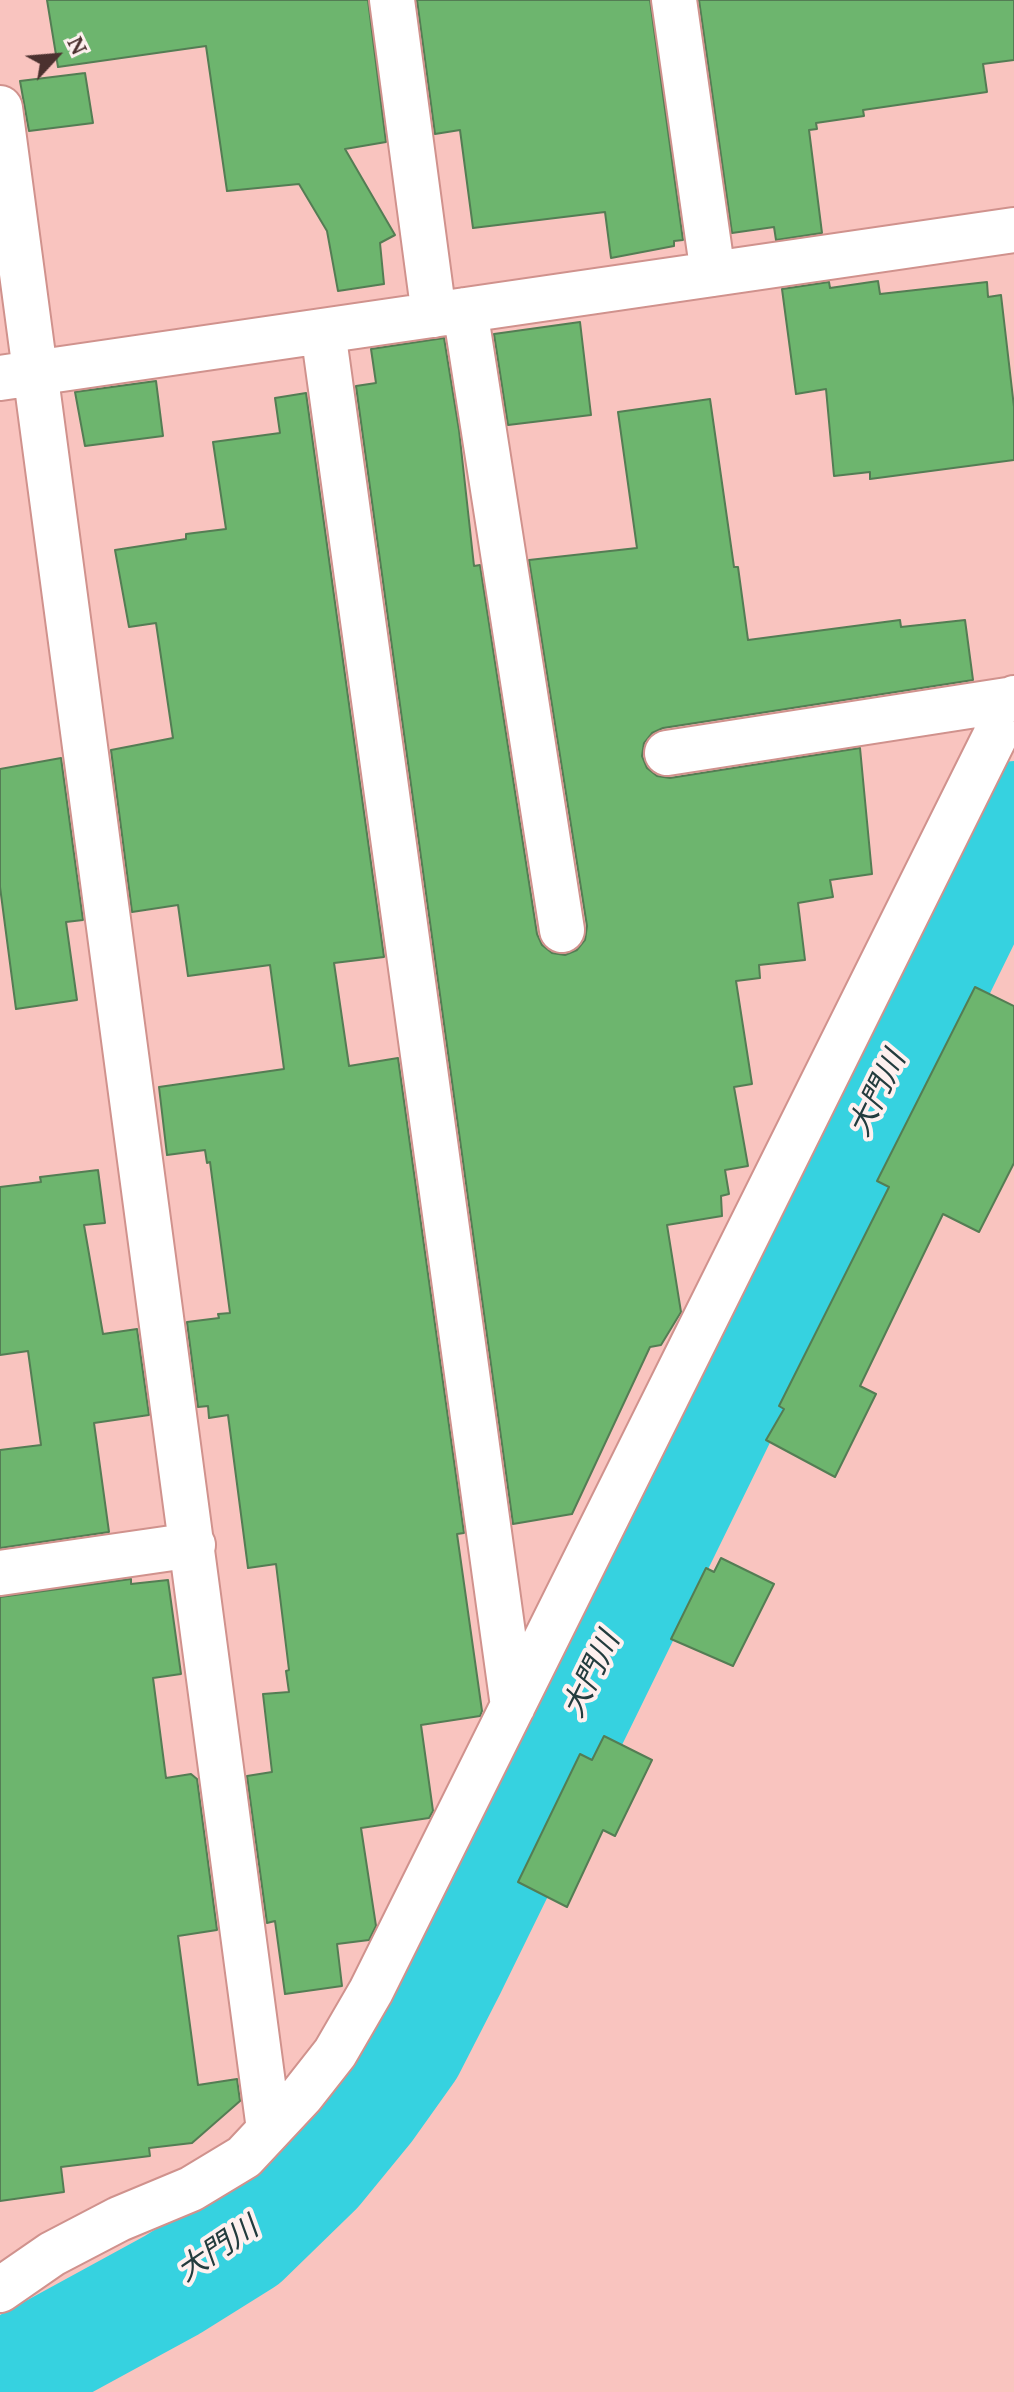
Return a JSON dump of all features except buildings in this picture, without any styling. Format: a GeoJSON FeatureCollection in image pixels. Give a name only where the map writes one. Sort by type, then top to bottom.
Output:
{"type":"FeatureCollection","features":[{"type":"Feature","properties":{"kind":"street"},"geometry":{"type":"LineString","coordinates":[[392,0],[562,930]]}},
{"type":"Feature","properties":{"kind":"street"},"geometry":{"type":"LineString","coordinates":[[674,0],[713,274]]}},
{"type":"Feature","properties":{"kind":"street"},"geometry":{"type":"LineString","coordinates":[[0,108],[18,376],[193,1545],[269,2129]]}},
{"type":"Feature","properties":{"kind":"street"},"geometry":{"type":"LineString","coordinates":[[18,376],[1014,230]]}},
{"type":"Feature","properties":{"kind":"street"},"geometry":{"type":"LineString","coordinates":[[323,331],[513,1706]]}},
{"type":"Feature","properties":{"kind":"street"},"geometry":{"type":"LineString","coordinates":[[0,2290],[52,2254],[119,2219],[191,2189],[244,2157],[302,2095],[335,2053],[371,1991],[1014,698]]}},
{"type":"Feature","properties":{"kind":"street"},"geometry":{"type":"LineString","coordinates":[[667,753],[1014,698]]}},
{"type":"Feature","properties":{"kind":"street"},"geometry":{"type":"LineString","coordinates":[[0,1573],[193,1545]]}},
{"type":"Feature","properties":{"kind":"waterway","name":"大門川"},"geometry":{"type":"LineString","coordinates":[[0,2387],[16,2370],[172,2285],[244,2240],[317,2169],[367,2108],[409,2049],[1014,817]]}}]}
